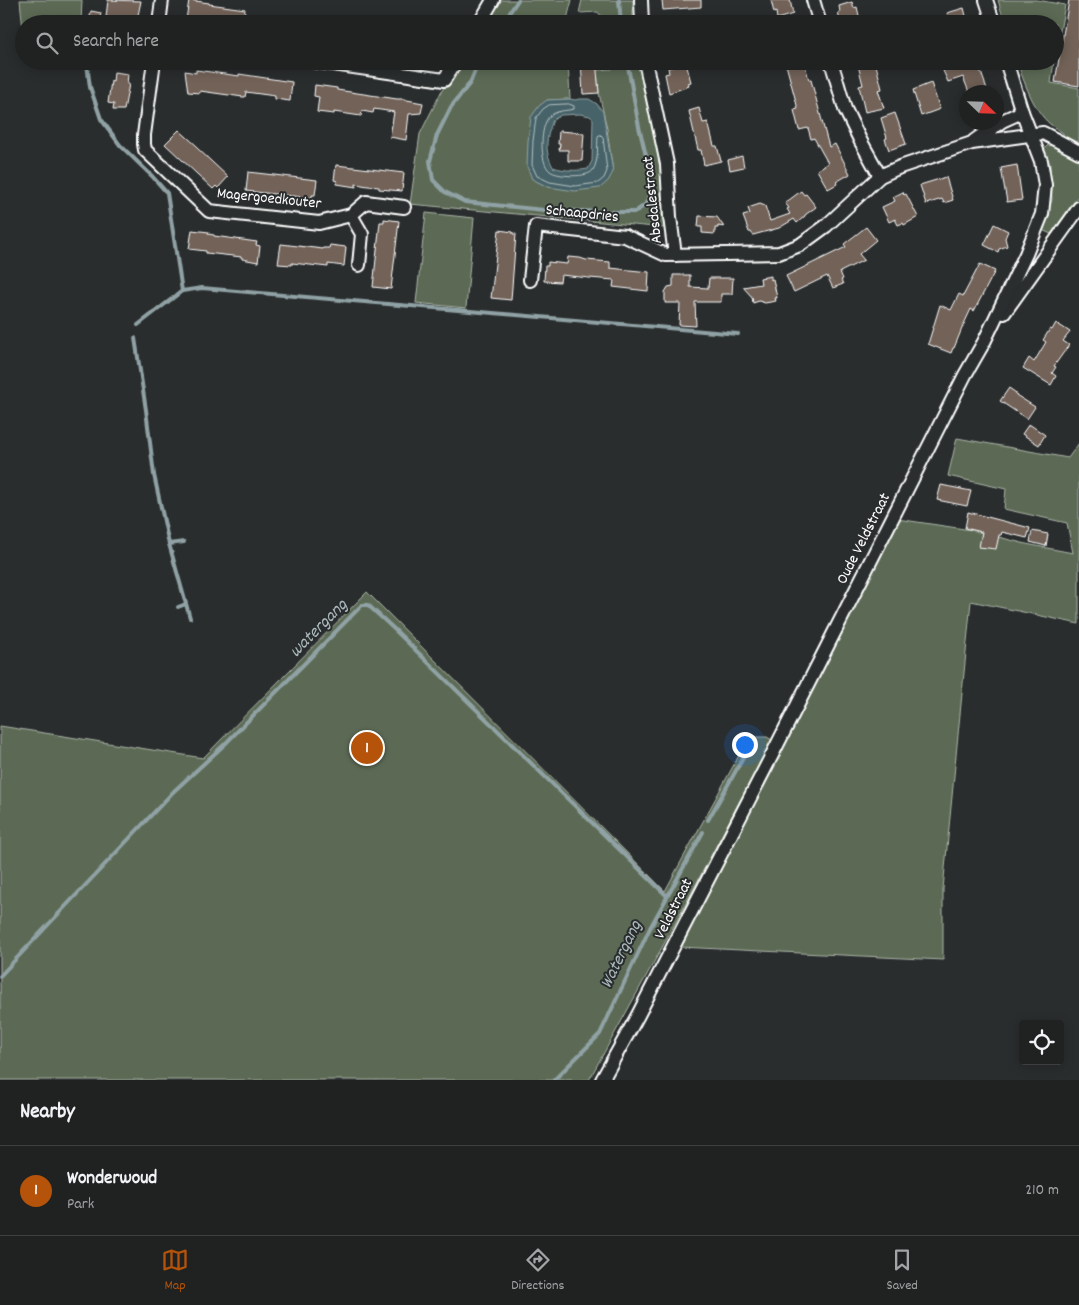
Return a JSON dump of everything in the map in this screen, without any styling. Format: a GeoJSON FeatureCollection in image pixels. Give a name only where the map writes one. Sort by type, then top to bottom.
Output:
{"type":"FeatureCollection","features":[{"type":"Feature","properties":{"kind":"street"},"geometry":{"type":"LineString","coordinates":[[160,15],[162,0]]}},
{"type":"Feature","properties":{"kind":"street"},"geometry":{"type":"LineString","coordinates":[[484,15],[493,0]]}},
{"type":"Feature","properties":{"kind":"street"},"geometry":{"type":"LineString","coordinates":[[641,0],[642,15]]}},
{"type":"Feature","properties":{"kind":"street"},"geometry":{"type":"LineString","coordinates":[[813,0],[817,15]]}},
{"type":"Feature","properties":{"kind":"street"},"geometry":{"type":"LineString","coordinates":[[986,0],[991,15]]}},
{"type":"Feature","properties":{"kind":"street","name":"Magergoedkouter"},"geometry":{"type":"LineString","coordinates":[[153,70],[144,135],[145,150],[209,211],[319,223],[352,215],[366,202],[404,207]]}},
{"type":"Feature","properties":{"kind":"street"},"geometry":{"type":"LineString","coordinates":[[375,70],[444,80],[450,70]]}},
{"type":"Feature","properties":{"kind":"street","name":"Absdalestraat"},"geometry":{"type":"LineString","coordinates":[[647,70],[667,164],[670,217],[675,255],[779,253],[800,245],[826,226],[880,176],[900,167],[972,143],[1043,133],[1079,152]]}},
{"type":"Feature","properties":{"kind":"street"},"geometry":{"type":"LineString","coordinates":[[834,70],[845,109],[880,176]]}},
{"type":"Feature","properties":{"kind":"street","name":"Oude Veldstraat"},"geometry":{"type":"LineString","coordinates":[[774,753],[965,375],[984,342],[1026,254],[1042,214],[1046,185],[1042,161],[1022,112],[1009,70]]}},
{"type":"Feature","properties":{"kind":"street","name":"Absdalestraat"},"geometry":{"type":"LineString","coordinates":[[972,143],[1002,122],[1022,112]]}},
{"type":"Feature","properties":{"kind":"street","name":"Oude Veldstraat"},"geometry":{"type":"LineString","coordinates":[[984,342],[1079,208]]}},
{"type":"Feature","properties":{"kind":"street"},"geometry":{"type":"LineString","coordinates":[[352,215],[362,234],[359,265]]}},
{"type":"Feature","properties":{"kind":"street","name":"Schaapdries"},"geometry":{"type":"LineString","coordinates":[[530,280],[536,226],[625,236],[666,255],[675,255]]}},
{"type":"Feature","properties":{"kind":"street","name":"Veldstraat"},"geometry":{"type":"LineString","coordinates":[[602,1080],[638,1015],[774,753]]}},
{"type":"Feature","properties":{"kind":"green space"},"geometry":{"type":"Polygon","coordinates":[[[20,0],[82,0],[81,15],[22,15],[20,0]]]}},
{"type":"Feature","properties":{"kind":"green space"},"geometry":{"type":"Polygon","coordinates":[[[500,0],[572,0],[568,15],[491,15],[500,0]]]}},
{"type":"Feature","properties":{"kind":"green space"},"geometry":{"type":"Polygon","coordinates":[[[582,0],[633,0],[633,15],[600,15],[598,12],[579,13],[582,0]]]}},
{"type":"Feature","properties":{"kind":"green space"},"geometry":{"type":"Polygon","coordinates":[[[998,0],[1037,0],[1065,5],[1063,15],[1002,15],[998,0]]]}},
{"type":"Feature","properties":{"kind":"green space"},"geometry":{"type":"Polygon","coordinates":[[[455,70],[568,70],[570,99],[547,100],[527,166],[533,179],[548,187],[613,172],[607,129],[599,93],[597,70],[641,70],[664,174],[665,228],[410,204],[420,134],[441,92],[455,70]]]}},
{"type":"Feature","properties":{"kind":"green space"},"geometry":{"type":"Polygon","coordinates":[[[1020,70],[1053,70],[1051,83],[1079,88],[1079,195],[1051,234],[1042,230],[1052,200],[1050,164],[1043,150],[1048,145],[1054,145],[1063,150],[1063,133],[1044,118],[1026,86],[1020,70]]]}},
{"type":"Feature","properties":{"kind":"green space"},"geometry":{"type":"Polygon","coordinates":[[[426,213],[474,218],[466,308],[416,303],[426,213]]]}},
{"type":"Feature","properties":{"kind":"green space"},"geometry":{"type":"Polygon","coordinates":[[[957,438],[1068,458],[1079,443],[1079,624],[971,601],[943,889],[943,960],[680,947],[897,519],[971,530],[1026,544],[1073,553],[1067,523],[1004,509],[1006,489],[948,476],[957,438]]]}},
{"type":"Feature","properties":{"kind":"green space"},"geometry":{"type":"Polygon","coordinates":[[[367,592],[665,891],[749,737],[767,737],[772,740],[676,922],[589,1080],[0,1080],[0,726],[203,758],[367,592]]]}},
{"type":"Feature","properties":{"kind":"water"},"geometry":{"type":"Polygon","coordinates":[[[589,99],[597,104],[603,112],[613,172],[608,181],[600,188],[575,191],[548,187],[532,179],[527,166],[531,117],[539,106],[547,100],[589,99]],[[580,114],[561,115],[553,120],[547,149],[553,167],[570,170],[588,169],[592,161],[593,119],[590,116],[580,114]]]}},
{"type":"Feature","properties":{"kind":"building"},"geometry":{"type":"Polygon","coordinates":[[[108,0],[141,1],[138,15],[106,15],[108,0]]]}},
{"type":"Feature","properties":{"kind":"building"},"geometry":{"type":"Polygon","coordinates":[[[189,0],[245,9],[244,15],[187,15],[189,0]]]}},
{"type":"Feature","properties":{"kind":"building"},"geometry":{"type":"Polygon","coordinates":[[[662,0],[701,0],[701,7],[663,10],[662,0]]]}},
{"type":"Feature","properties":{"kind":"building"},"geometry":{"type":"Polygon","coordinates":[[[771,0],[790,0],[793,14],[776,15],[776,12],[774,13],[771,0]]]}},
{"type":"Feature","properties":{"kind":"building"},"geometry":{"type":"Polygon","coordinates":[[[1069,0],[1079,0],[1079,86],[1055,82],[1057,70],[1064,70],[1064,29],[1069,0]]]}},
{"type":"Feature","properties":{"kind":"building"},"geometry":{"type":"Polygon","coordinates":[[[852,2],[854,8],[857,7],[859,15],[839,15],[839,6],[852,2]]]}},
{"type":"Feature","properties":{"kind":"building"},"geometry":{"type":"Polygon","coordinates":[[[964,8],[966,15],[948,15],[947,13],[964,8]]]}},
{"type":"Feature","properties":{"kind":"building"},"geometry":{"type":"Polygon","coordinates":[[[91,11],[101,13],[101,15],[90,15],[91,11]]]}},
{"type":"Feature","properties":{"kind":"building"},"geometry":{"type":"Polygon","coordinates":[[[196,70],[292,82],[290,101],[275,99],[275,96],[246,92],[245,97],[243,97],[200,91],[200,93],[188,92],[185,71],[196,73],[196,70]]]}},
{"type":"Feature","properties":{"kind":"building"},"geometry":{"type":"Polygon","coordinates":[[[582,70],[597,70],[599,93],[583,94],[582,70]]]}},
{"type":"Feature","properties":{"kind":"building"},"geometry":{"type":"Polygon","coordinates":[[[668,70],[688,70],[691,82],[688,83],[689,86],[669,93],[665,74],[669,73],[668,70]]]}},
{"type":"Feature","properties":{"kind":"building"},"geometry":{"type":"Polygon","coordinates":[[[787,70],[806,70],[809,80],[811,80],[829,147],[835,144],[850,174],[828,189],[817,170],[828,163],[814,138],[811,139],[808,128],[799,130],[794,110],[798,109],[787,70]]]}},
{"type":"Feature","properties":{"kind":"building"},"geometry":{"type":"Polygon","coordinates":[[[859,70],[877,70],[882,89],[878,90],[884,108],[865,112],[859,86],[863,85],[859,70]]]}},
{"type":"Feature","properties":{"kind":"building"},"geometry":{"type":"Polygon","coordinates":[[[943,70],[980,70],[986,85],[966,85],[963,77],[948,82],[943,70]]]}},
{"type":"Feature","properties":{"kind":"building"},"geometry":{"type":"Polygon","coordinates":[[[114,72],[128,74],[127,84],[129,84],[124,110],[113,110],[114,104],[108,103],[114,72]]]}},
{"type":"Feature","properties":{"kind":"building"},"geometry":{"type":"Polygon","coordinates":[[[931,83],[940,109],[921,116],[913,90],[931,83]]]}},
{"type":"Feature","properties":{"kind":"building"},"geometry":{"type":"Polygon","coordinates":[[[315,85],[423,103],[421,113],[409,114],[406,140],[390,137],[394,112],[374,109],[373,113],[362,111],[361,116],[334,112],[334,114],[317,112],[319,97],[314,96],[315,85]]]}},
{"type":"Feature","properties":{"kind":"building"},"geometry":{"type":"Polygon","coordinates":[[[699,108],[703,123],[708,122],[714,146],[717,146],[721,161],[704,165],[701,150],[698,150],[689,111],[699,108]]]}},
{"type":"Feature","properties":{"kind":"building"},"geometry":{"type":"Polygon","coordinates":[[[895,113],[906,144],[889,150],[881,118],[895,113]]]}},
{"type":"Feature","properties":{"kind":"building"},"geometry":{"type":"Polygon","coordinates":[[[179,130],[228,177],[218,188],[216,186],[213,189],[165,144],[179,130]]]}},
{"type":"Feature","properties":{"kind":"building"},"geometry":{"type":"Polygon","coordinates":[[[559,131],[584,133],[582,161],[568,161],[568,150],[559,150],[559,131]]]}},
{"type":"Feature","properties":{"kind":"building"},"geometry":{"type":"Polygon","coordinates":[[[742,156],[744,167],[730,170],[728,160],[742,156]]]}},
{"type":"Feature","properties":{"kind":"building"},"geometry":{"type":"Polygon","coordinates":[[[336,165],[404,173],[402,191],[356,184],[356,187],[337,184],[337,181],[334,180],[336,165]]]}},
{"type":"Feature","properties":{"kind":"building"},"geometry":{"type":"Polygon","coordinates":[[[1017,165],[1022,200],[1007,202],[1001,168],[1017,165]]]}},
{"type":"Feature","properties":{"kind":"building"},"geometry":{"type":"Polygon","coordinates":[[[248,172],[317,180],[315,195],[312,195],[312,198],[246,191],[248,172]]]}},
{"type":"Feature","properties":{"kind":"building"},"geometry":{"type":"Polygon","coordinates":[[[946,177],[953,200],[944,203],[942,199],[926,204],[920,185],[946,177]]]}},
{"type":"Feature","properties":{"kind":"building"},"geometry":{"type":"Polygon","coordinates":[[[801,191],[804,195],[806,194],[816,207],[797,223],[794,219],[779,228],[753,235],[749,232],[743,216],[750,214],[748,208],[760,204],[765,206],[770,221],[790,214],[787,209],[789,208],[785,203],[801,191]]]}},
{"type":"Feature","properties":{"kind":"building"},"geometry":{"type":"Polygon","coordinates":[[[903,192],[904,195],[906,194],[918,217],[904,225],[903,223],[898,225],[895,219],[889,222],[882,207],[895,201],[893,197],[903,192]]]}},
{"type":"Feature","properties":{"kind":"building"},"geometry":{"type":"Polygon","coordinates":[[[699,216],[717,217],[724,227],[718,226],[718,228],[715,228],[715,234],[702,233],[702,227],[698,227],[699,216]]]}},
{"type":"Feature","properties":{"kind":"building"},"geometry":{"type":"Polygon","coordinates":[[[384,219],[399,221],[391,289],[373,287],[380,222],[384,222],[384,219]]]}},
{"type":"Feature","properties":{"kind":"building"},"geometry":{"type":"Polygon","coordinates":[[[994,224],[1008,231],[1005,238],[1007,246],[999,249],[998,252],[984,245],[994,224]]]}},
{"type":"Feature","properties":{"kind":"building"},"geometry":{"type":"Polygon","coordinates":[[[866,227],[876,240],[859,254],[864,260],[840,272],[843,284],[833,288],[827,276],[794,292],[786,276],[846,247],[844,244],[866,227]]]}},
{"type":"Feature","properties":{"kind":"building"},"geometry":{"type":"Polygon","coordinates":[[[192,230],[209,232],[208,234],[214,236],[257,242],[256,245],[260,246],[258,262],[242,259],[242,257],[189,249],[192,230]]]}},
{"type":"Feature","properties":{"kind":"building"},"geometry":{"type":"Polygon","coordinates":[[[499,230],[516,234],[511,300],[491,298],[499,230]]]}},
{"type":"Feature","properties":{"kind":"building"},"geometry":{"type":"Polygon","coordinates":[[[281,244],[323,249],[329,248],[330,245],[346,247],[344,266],[328,264],[328,267],[292,263],[292,265],[278,264],[281,244]]]}},
{"type":"Feature","properties":{"kind":"building"},"geometry":{"type":"Polygon","coordinates":[[[568,257],[610,262],[610,268],[649,272],[648,291],[613,287],[614,280],[561,275],[560,282],[544,281],[545,266],[548,266],[548,262],[567,264],[568,257]]]}},
{"type":"Feature","properties":{"kind":"building"},"geometry":{"type":"Polygon","coordinates":[[[980,264],[995,271],[974,311],[971,309],[951,353],[928,344],[940,305],[951,310],[959,294],[963,296],[980,264]]]}},
{"type":"Feature","properties":{"kind":"building"},"geometry":{"type":"Polygon","coordinates":[[[673,275],[690,275],[690,287],[708,288],[709,278],[733,278],[732,294],[721,294],[721,302],[695,302],[696,326],[679,325],[680,303],[665,303],[665,292],[668,287],[673,286],[673,275]]]}},
{"type":"Feature","properties":{"kind":"building"},"geometry":{"type":"Polygon","coordinates":[[[771,276],[777,298],[775,298],[776,301],[753,303],[752,297],[743,287],[761,284],[760,278],[771,276]]]}},
{"type":"Feature","properties":{"kind":"building"},"geometry":{"type":"Polygon","coordinates":[[[1056,323],[1070,332],[1063,341],[1069,345],[1054,366],[1056,367],[1052,373],[1056,376],[1051,385],[1023,368],[1029,358],[1034,362],[1046,342],[1043,340],[1056,323]]]}},
{"type":"Feature","properties":{"kind":"building"},"geometry":{"type":"Polygon","coordinates":[[[1009,388],[1016,395],[1035,407],[1027,419],[1000,401],[1009,388]]]}},
{"type":"Feature","properties":{"kind":"building"},"geometry":{"type":"Polygon","coordinates":[[[1029,424],[1045,435],[1039,445],[1022,434],[1029,424]]]}},
{"type":"Feature","properties":{"kind":"building"},"geometry":{"type":"Polygon","coordinates":[[[941,485],[971,491],[967,506],[937,500],[941,485]]]}},
{"type":"Feature","properties":{"kind":"building"},"geometry":{"type":"Polygon","coordinates":[[[968,512],[1030,528],[1027,538],[1002,532],[999,535],[996,549],[979,547],[982,532],[965,528],[968,512]]]}},
{"type":"Feature","properties":{"kind":"building"},"geometry":{"type":"Polygon","coordinates":[[[1032,531],[1048,534],[1046,546],[1030,542],[1032,531]]]}},
{"type":"Feature","properties":{"kind":"waterway"},"geometry":{"type":"LineString","coordinates":[[508,15],[518,0]]}},
{"type":"Feature","properties":{"kind":"waterway"},"geometry":{"type":"LineString","coordinates":[[619,0],[620,15]]}},
{"type":"Feature","properties":{"kind":"waterway"},"geometry":{"type":"LineString","coordinates":[[88,70],[90,87],[101,119],[120,145],[167,193],[182,291],[138,325]]}},
{"type":"Feature","properties":{"kind":"waterway"},"geometry":{"type":"LineString","coordinates":[[475,70],[470,83],[451,107],[437,135],[430,161],[433,180],[445,192],[465,202],[544,210],[635,212],[645,205],[651,194],[649,168],[629,70]]}},
{"type":"Feature","properties":{"kind":"waterway"},"geometry":{"type":"LineString","coordinates":[[182,291],[202,288],[738,334]]}},
{"type":"Feature","properties":{"kind":"waterway"},"geometry":{"type":"LineString","coordinates":[[135,338],[154,475],[169,544],[190,618]]}},
{"type":"Feature","properties":{"kind":"waterway"},"geometry":{"type":"LineString","coordinates":[[169,544],[184,542]]}},
{"type":"Feature","properties":{"kind":"waterway"},"geometry":{"type":"LineString","coordinates":[[178,607],[186,604]]}},
{"type":"Feature","properties":{"kind":"waterway","name":"watergang"},"geometry":{"type":"LineString","coordinates":[[0,976],[174,791],[225,744],[362,605],[368,605],[394,629],[667,896]]}},
{"type":"Feature","properties":{"kind":"waterway"},"geometry":{"type":"LineString","coordinates":[[708,820],[747,751]]}},
{"type":"Feature","properties":{"kind":"waterway","name":"Watergang"},"geometry":{"type":"LineString","coordinates":[[554,1080],[600,1034],[650,928],[703,832]]}},
{"type":"Feature","properties":{"kind":"place","name":"Wonderwoud"},"geometry":{"type":"Point","coordinates":[367,748]}}]}
